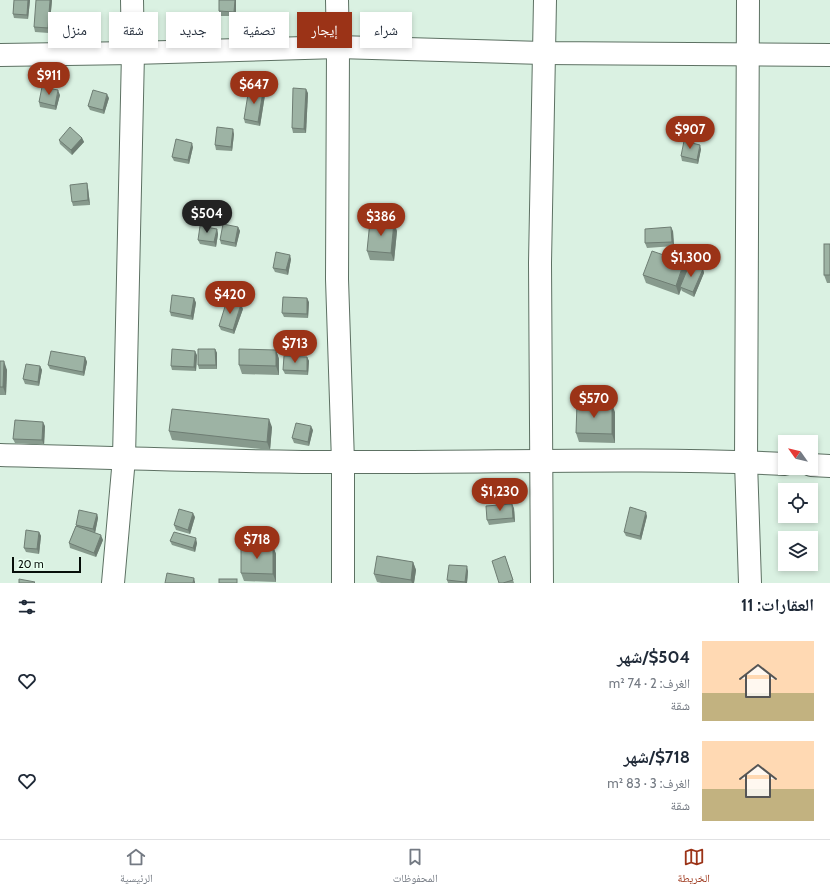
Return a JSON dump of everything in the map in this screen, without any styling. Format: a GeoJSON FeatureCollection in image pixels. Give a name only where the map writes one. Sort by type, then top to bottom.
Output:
{"type":"FeatureCollection","features":[{"type":"Feature","properties":{"kind":"street"},"geometry":{"type":"LineString","coordinates":[[113,583],[124,458],[133,53],[132,0]]}},
{"type":"Feature","properties":{"kind":"street"},"geometry":{"type":"LineString","coordinates":[[337,0],[337,12]]}},
{"type":"Feature","properties":{"kind":"street"},"geometry":{"type":"LineString","coordinates":[[542,583],[540,263],[545,0]]}},
{"type":"Feature","properties":{"kind":"street"},"geometry":{"type":"LineString","coordinates":[[748,0],[746,462],[750,583]]}},
{"type":"Feature","properties":{"kind":"street"},"geometry":{"type":"LineString","coordinates":[[352,47],[543,53],[830,55]]}},
{"type":"Feature","properties":{"kind":"street"},"geometry":{"type":"LineString","coordinates":[[0,55],[304,48]]}},
{"type":"Feature","properties":{"kind":"street"},"geometry":{"type":"LineString","coordinates":[[338,48],[338,279],[343,462],[343,583]]}},
{"type":"Feature","properties":{"kind":"street"},"geometry":{"type":"LineString","coordinates":[[0,456],[343,462],[541,461],[746,462],[778,464]]}},
{"type":"Feature","properties":{"kind":"street"},"geometry":{"type":"LineString","coordinates":[[818,465],[830,466]]}},
{"type":"Feature","properties":{"kind":"building"},"geometry":{"type":"Polygon","coordinates":[[[14,0],[28,0],[27,15],[13,14],[14,0]]]}},
{"type":"Feature","properties":{"kind":"building"},"geometry":{"type":"Polygon","coordinates":[[[36,0],[50,0],[48,28],[34,27],[36,0]]]}},
{"type":"Feature","properties":{"kind":"building"},"geometry":{"type":"Polygon","coordinates":[[[219,0],[235,0],[234,12],[219,11],[219,0]]]}},
{"type":"Feature","properties":{"kind":"building"},"geometry":{"type":"Polygon","coordinates":[[[42,87],[58,90],[55,106],[39,102],[42,87]]]}},
{"type":"Feature","properties":{"kind":"building"},"geometry":{"type":"Polygon","coordinates":[[[249,88],[263,91],[258,122],[244,119],[249,88]]]}},
{"type":"Feature","properties":{"kind":"building"},"geometry":{"type":"Polygon","coordinates":[[[293,88],[306,89],[304,129],[292,128],[293,88]]]}},
{"type":"Feature","properties":{"kind":"building"},"geometry":{"type":"Polygon","coordinates":[[[93,90],[107,94],[103,110],[88,106],[93,90]]]}},
{"type":"Feature","properties":{"kind":"building"},"geometry":{"type":"Polygon","coordinates":[[[70,127],[82,138],[71,150],[59,140],[70,127]]]}},
{"type":"Feature","properties":{"kind":"building"},"geometry":{"type":"Polygon","coordinates":[[[217,127],[233,129],[231,147],[215,145],[217,127]]]}},
{"type":"Feature","properties":{"kind":"building"},"geometry":{"type":"Polygon","coordinates":[[[176,139],[192,143],[188,160],[172,157],[176,139]]]}},
{"type":"Feature","properties":{"kind":"building"},"geometry":{"type":"Polygon","coordinates":[[[684,141],[700,145],[697,160],[681,156],[684,141]]]}},
{"type":"Feature","properties":{"kind":"building"},"geometry":{"type":"Polygon","coordinates":[[[87,183],[88,200],[72,202],[70,185],[87,183]]]}},
{"type":"Feature","properties":{"kind":"building"},"geometry":{"type":"Polygon","coordinates":[[[370,221],[394,222],[391,253],[367,251],[370,221]]]}},
{"type":"Feature","properties":{"kind":"building"},"geometry":{"type":"Polygon","coordinates":[[[223,224],[238,227],[235,243],[220,240],[223,224]]]}},
{"type":"Feature","properties":{"kind":"building"},"geometry":{"type":"Polygon","coordinates":[[[200,226],[217,229],[214,242],[198,240],[200,226]]]}},
{"type":"Feature","properties":{"kind":"building"},"geometry":{"type":"Polygon","coordinates":[[[671,227],[672,242],[645,243],[645,229],[671,227]]]}},
{"type":"Feature","properties":{"kind":"building"},"geometry":{"type":"Polygon","coordinates":[[[824,244],[830,244],[830,275],[824,275],[824,244]]]}},
{"type":"Feature","properties":{"kind":"building"},"geometry":{"type":"Polygon","coordinates":[[[652,251],[684,262],[676,286],[643,275],[652,251]]]}},
{"type":"Feature","properties":{"kind":"building"},"geometry":{"type":"Polygon","coordinates":[[[276,252],[290,255],[286,270],[273,268],[276,252]]]}},
{"type":"Feature","properties":{"kind":"building"},"geometry":{"type":"Polygon","coordinates":[[[690,263],[703,269],[693,292],[680,287],[690,263]]]}},
{"type":"Feature","properties":{"kind":"building"},"geometry":{"type":"Polygon","coordinates":[[[172,295],[194,298],[191,316],[170,312],[172,295]]]}},
{"type":"Feature","properties":{"kind":"building"},"geometry":{"type":"Polygon","coordinates":[[[283,297],[307,298],[307,314],[282,313],[283,297]]]}},
{"type":"Feature","properties":{"kind":"building"},"geometry":{"type":"Polygon","coordinates":[[[227,300],[241,304],[233,330],[219,326],[227,300]]]}},
{"type":"Feature","properties":{"kind":"building"},"geometry":{"type":"Polygon","coordinates":[[[172,349],[195,351],[194,367],[171,366],[172,349]]]}},
{"type":"Feature","properties":{"kind":"building"},"geometry":{"type":"Polygon","coordinates":[[[198,349],[215,349],[216,365],[198,365],[198,349]]]}},
{"type":"Feature","properties":{"kind":"building"},"geometry":{"type":"Polygon","coordinates":[[[239,349],[276,350],[276,366],[239,365],[239,349]]]}},
{"type":"Feature","properties":{"kind":"building"},"geometry":{"type":"Polygon","coordinates":[[[51,351],[85,357],[83,372],[48,365],[51,351]]]}},
{"type":"Feature","properties":{"kind":"building"},"geometry":{"type":"Polygon","coordinates":[[[284,356],[307,357],[307,371],[283,370],[284,356]]]}},
{"type":"Feature","properties":{"kind":"building"},"geometry":{"type":"Polygon","coordinates":[[[0,361],[4,361],[3,387],[0,387],[0,361]]]}},
{"type":"Feature","properties":{"kind":"building"},"geometry":{"type":"Polygon","coordinates":[[[26,364],[40,366],[38,382],[23,379],[26,364]]]}},
{"type":"Feature","properties":{"kind":"building"},"geometry":{"type":"Polygon","coordinates":[[[577,403],[612,404],[612,434],[576,433],[577,403]]]}},
{"type":"Feature","properties":{"kind":"building"},"geometry":{"type":"Polygon","coordinates":[[[172,409],[269,419],[267,442],[169,431],[172,409]]]}},
{"type":"Feature","properties":{"kind":"building"},"geometry":{"type":"Polygon","coordinates":[[[15,420],[43,422],[42,440],[13,439],[15,420]]]}},
{"type":"Feature","properties":{"kind":"building"},"geometry":{"type":"Polygon","coordinates":[[[296,423],[311,426],[308,442],[292,438],[296,423]]]}},
{"type":"Feature","properties":{"kind":"building"},"geometry":{"type":"Polygon","coordinates":[[[512,504],[513,518],[487,520],[486,506],[512,504]]]}},
{"type":"Feature","properties":{"kind":"building"},"geometry":{"type":"Polygon","coordinates":[[[630,507],[646,512],[640,536],[624,532],[630,507]]]}},
{"type":"Feature","properties":{"kind":"building"},"geometry":{"type":"Polygon","coordinates":[[[179,509],[193,513],[188,530],[174,525],[179,509]]]}},
{"type":"Feature","properties":{"kind":"building"},"geometry":{"type":"Polygon","coordinates":[[[79,510],[97,514],[93,529],[76,525],[79,510]]]}},
{"type":"Feature","properties":{"kind":"building"},"geometry":{"type":"Polygon","coordinates":[[[76,526],[101,535],[94,553],[69,543],[76,526]]]}},
{"type":"Feature","properties":{"kind":"building"},"geometry":{"type":"Polygon","coordinates":[[[26,530],[39,532],[37,549],[24,548],[26,530]]]}},
{"type":"Feature","properties":{"kind":"building"},"geometry":{"type":"Polygon","coordinates":[[[174,532],[196,538],[193,548],[170,541],[174,532]]]}},
{"type":"Feature","properties":{"kind":"building"},"geometry":{"type":"Polygon","coordinates":[[[241,545],[273,546],[273,574],[241,573],[241,545]]]}},
{"type":"Feature","properties":{"kind":"building"},"geometry":{"type":"Polygon","coordinates":[[[377,556],[413,562],[411,580],[374,574],[377,556]]]}},
{"type":"Feature","properties":{"kind":"building"},"geometry":{"type":"Polygon","coordinates":[[[505,556],[513,580],[499,583],[492,561],[505,556]]]}},
{"type":"Feature","properties":{"kind":"building"},"geometry":{"type":"Polygon","coordinates":[[[449,565],[467,566],[465,582],[447,580],[449,565]]]}},
{"type":"Feature","properties":{"kind":"building"},"geometry":{"type":"Polygon","coordinates":[[[167,573],[194,578],[193,583],[165,583],[167,573]]]}},
{"type":"Feature","properties":{"kind":"building"},"geometry":{"type":"Polygon","coordinates":[[[19,579],[35,582],[19,583],[19,579]]]}},
{"type":"Feature","properties":{"kind":"building"},"geometry":{"type":"Polygon","coordinates":[[[219,579],[237,579],[237,583],[219,583],[219,579]]]}}]}
